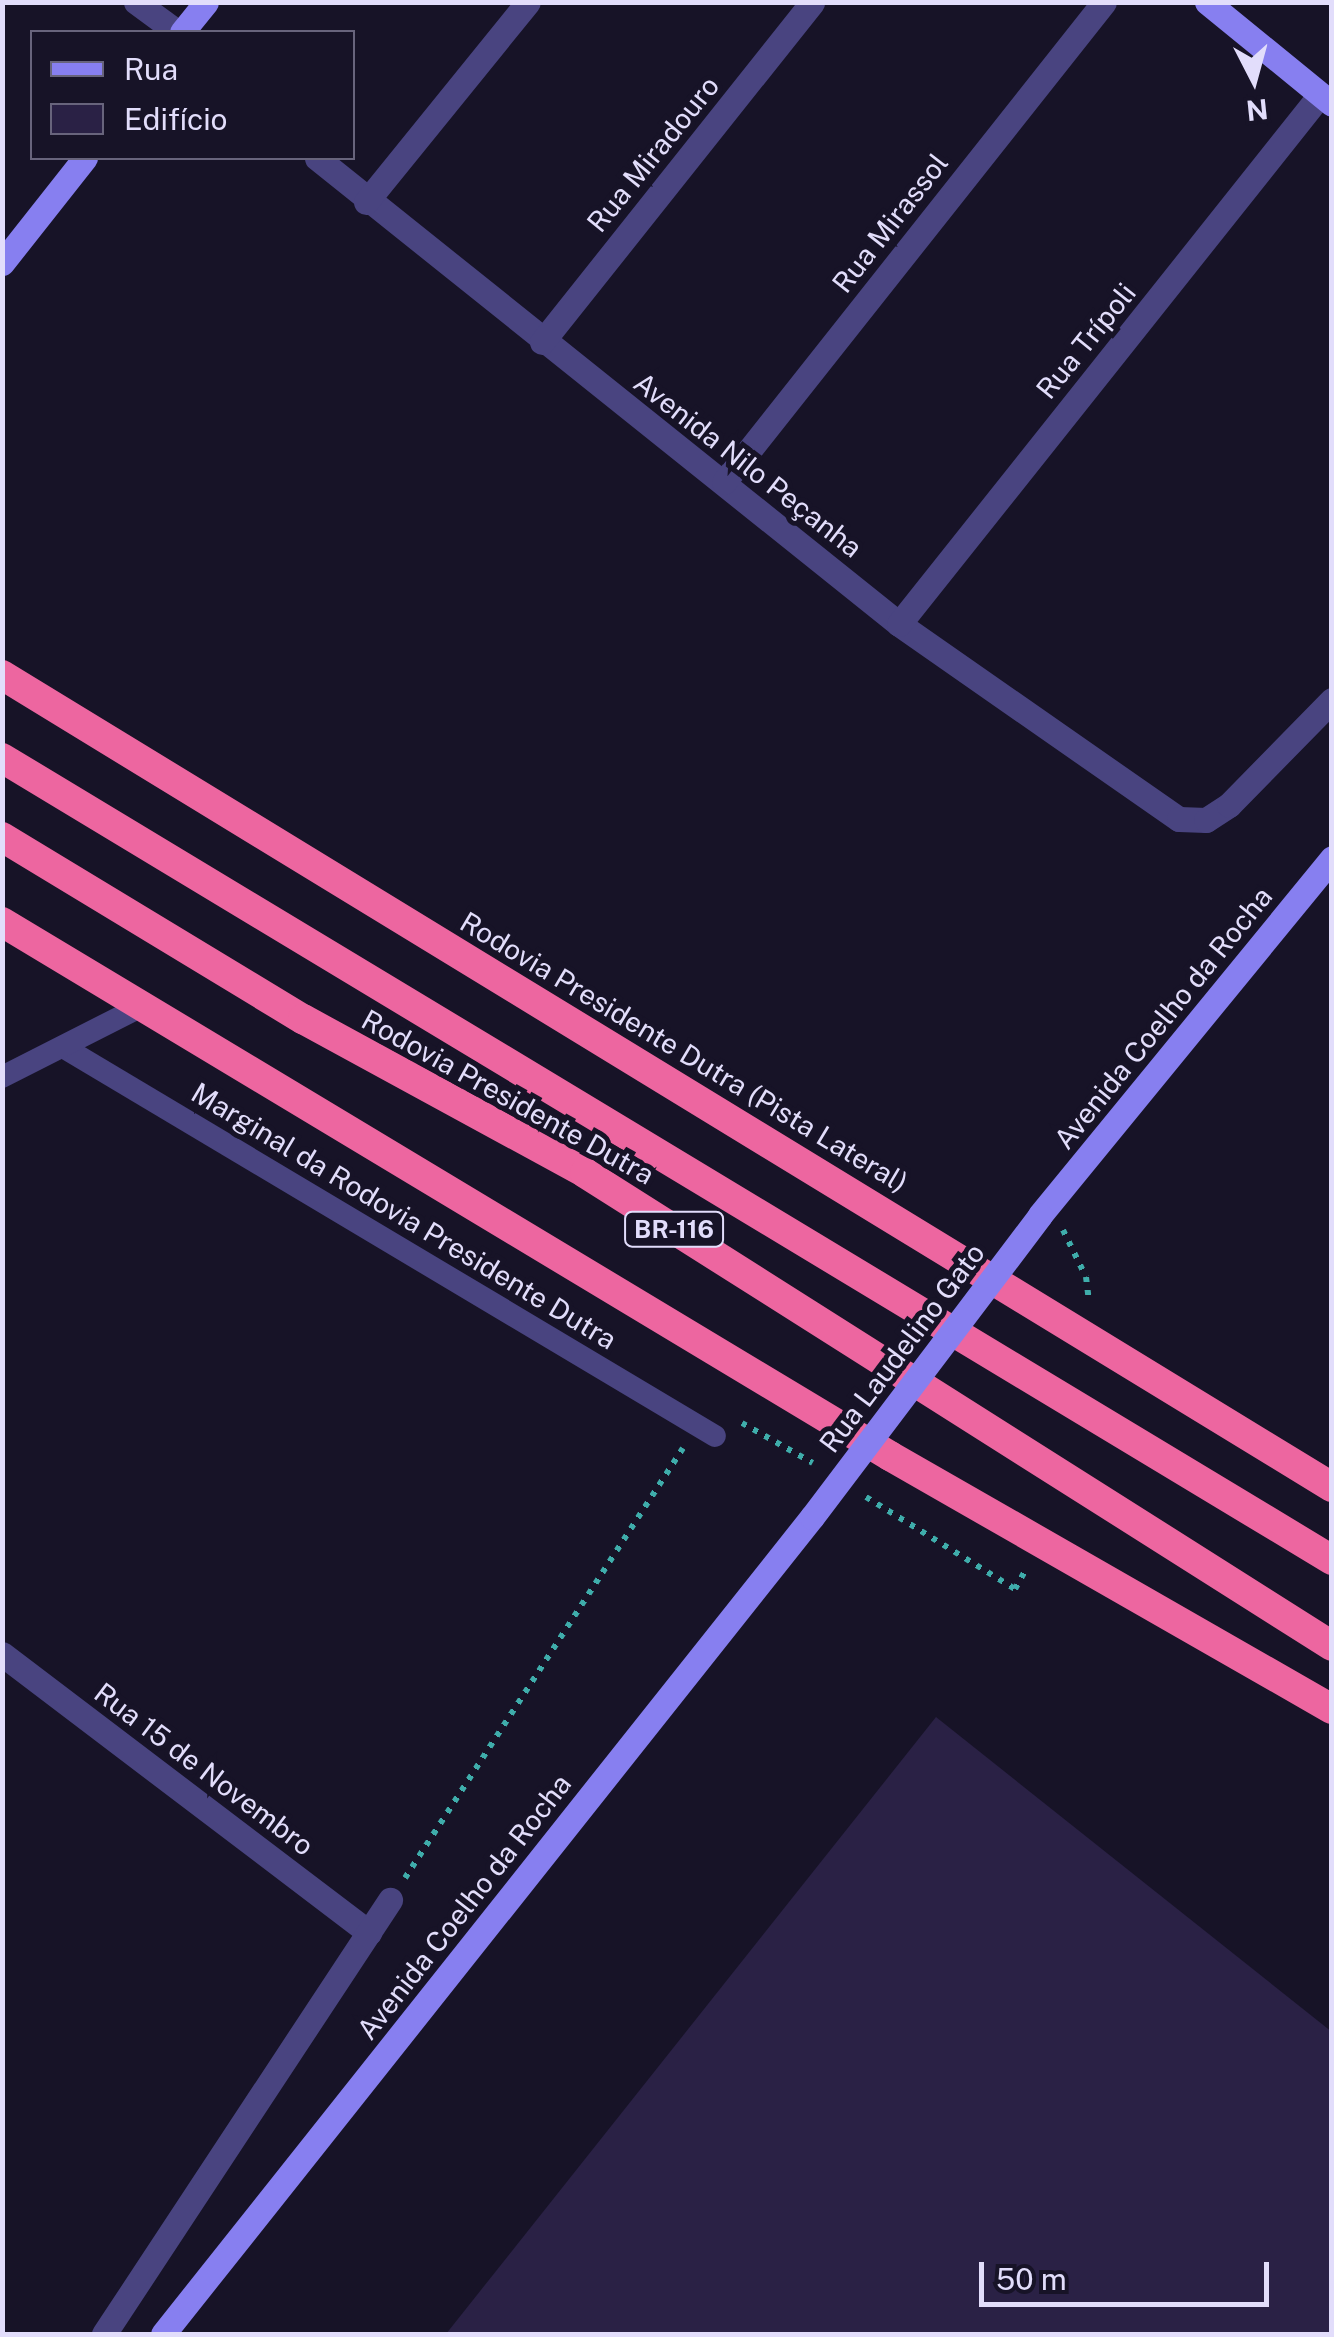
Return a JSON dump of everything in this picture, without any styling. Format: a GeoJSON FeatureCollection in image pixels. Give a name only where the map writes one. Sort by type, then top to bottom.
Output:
{"type":"FeatureCollection","features":[{"type":"Feature","properties":{"kind":"highway","name":"Rodovia Presidente Dutra (Pista Lateral)"},"geometry":{"type":"LineString","coordinates":[[2,675],[1332,1486]]}},
{"type":"Feature","properties":{"kind":"highway","name":"Rodovia Presidente Dutra"},"geometry":{"type":"LineString","coordinates":[[2,758],[1332,1560]]}},
{"type":"Feature","properties":{"kind":"highway","name":"Rodovia Presidente Dutra"},"geometry":{"type":"LineString","coordinates":[[2,837],[303,1019],[585,1173],[1332,1646]]}},
{"type":"Feature","properties":{"kind":"highway","name":"BR-116"},"geometry":{"type":"LineString","coordinates":[[2,922],[1041,1542],[1332,1709]]}},
{"type":"Feature","properties":{"kind":"main road"},"geometry":{"type":"LineString","coordinates":[[182,30],[206,2]]}},
{"type":"Feature","properties":{"kind":"main road"},"geometry":{"type":"LineString","coordinates":[[1216,5],[1326,99]]}},
{"type":"Feature","properties":{"kind":"main road"},"geometry":{"type":"LineString","coordinates":[[2,262],[82,160]]}},
{"type":"Feature","properties":{"kind":"main road","name":"Avenida Coelho da Rocha"},"geometry":{"type":"LineString","coordinates":[[1044,1210],[1332,858]]}},
{"type":"Feature","properties":{"kind":"main road","name":"Rua Laudelino Gato"},"geometry":{"type":"LineString","coordinates":[[812,1518],[1044,1210]]}},
{"type":"Feature","properties":{"kind":"main road","name":"Avenida Coelho da Rocha"},"geometry":{"type":"LineString","coordinates":[[163,2334],[812,1518]]}},
{"type":"Feature","properties":{"kind":"street"},"geometry":{"type":"LineString","coordinates":[[136,2],[177,30]]}},
{"type":"Feature","properties":{"kind":"street"},"geometry":{"type":"LineString","coordinates":[[366,202],[528,2]]}},
{"type":"Feature","properties":{"kind":"street","name":"Rua Miradouro"},"geometry":{"type":"LineString","coordinates":[[542,342],[812,2]]}},
{"type":"Feature","properties":{"kind":"street","name":"Rua Mirassol"},"geometry":{"type":"LineString","coordinates":[[724,482],[1104,2]]}},
{"type":"Feature","properties":{"kind":"street","name":"Rua Trípoli"},"geometry":{"type":"LineString","coordinates":[[899,624],[1326,99]]}},
{"type":"Feature","properties":{"kind":"street","name":"Avenida Nilo Peçanha"},"geometry":{"type":"LineString","coordinates":[[319,160],[366,202],[899,624],[1153,805],[1180,820],[1206,820],[1229,805],[1332,700]]}},
{"type":"Feature","properties":{"kind":"street","name":"Rua 15 de Novembro"},"geometry":{"type":"LineString","coordinates":[[2,1654],[369,1933]]}},
{"type":"Feature","properties":{"kind":"street"},"geometry":{"type":"LineString","coordinates":[[104,2334],[390,1900]]}},
{"type":"Feature","properties":{"kind":"lane"},"geometry":{"type":"LineString","coordinates":[[2,1077],[142,1006]]}},
{"type":"Feature","properties":{"kind":"lane","name":"Marginal da Rodovia Presidente Dutra"},"geometry":{"type":"LineString","coordinates":[[63,1047],[706,1431]]}},
{"type":"Feature","properties":{"kind":"path"},"geometry":{"type":"LineString","coordinates":[[1044,1210],[1086,1277],[1090,1299],[1080,1332]]}},
{"type":"Feature","properties":{"kind":"path"},"geometry":{"type":"LineString","coordinates":[[390,1900],[706,1431]]}},
{"type":"Feature","properties":{"kind":"path"},"geometry":{"type":"LineString","coordinates":[[850,1488],[1016,1588],[1041,1542]]}},
{"type":"Feature","properties":{"kind":"building"},"geometry":{"type":"Polygon","coordinates":[[[936,1717],[1332,2032],[1332,2334],[446,2334],[936,1717]]]}}]}
